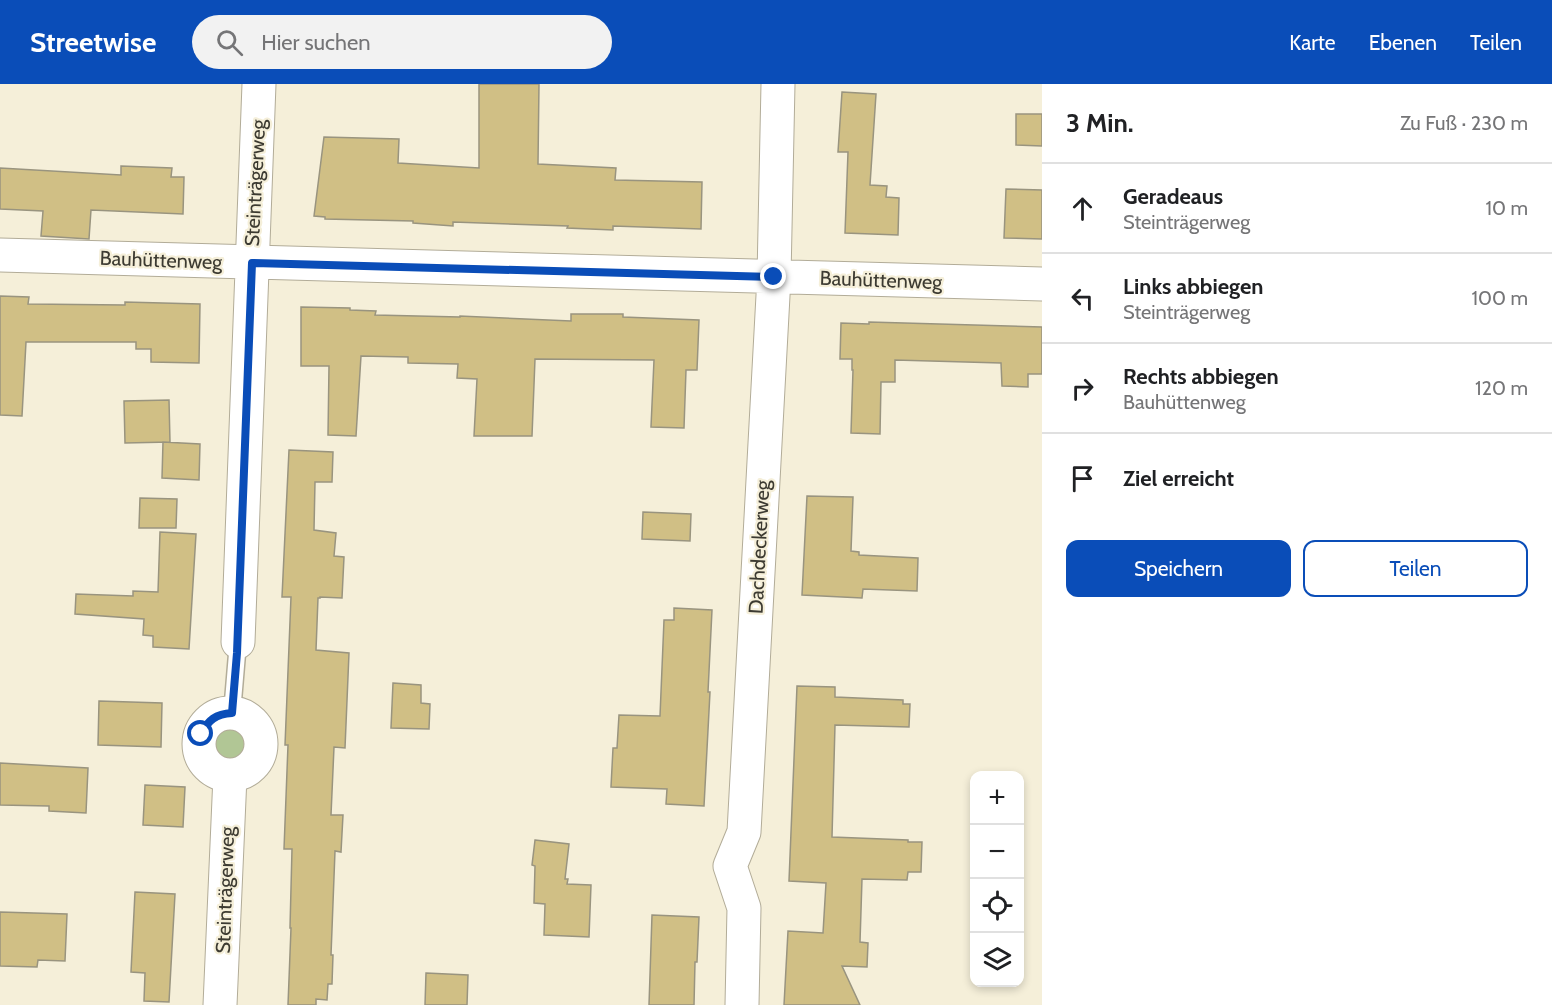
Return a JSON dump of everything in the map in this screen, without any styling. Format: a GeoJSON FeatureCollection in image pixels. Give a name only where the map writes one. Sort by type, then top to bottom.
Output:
{"type":"FeatureCollection","features":[{"type":"Feature","properties":{"kind":"street","name":"Steinträgerweg"},"geometry":{"type":"LineString","coordinates":[[238,642],[259,84]]}},
{"type":"Feature","properties":{"kind":"street","name":"Dachdeckerweg"},"geometry":{"type":"LineString","coordinates":[[742,1005],[744,908],[730,866],[744,832],[774,277],[778,84]]}},
{"type":"Feature","properties":{"kind":"street","name":"Bauhüttenweg"},"geometry":{"type":"LineString","coordinates":[[0,255],[1042,284]]}},
{"type":"Feature","properties":{"kind":"street"},"geometry":{"type":"LineString","coordinates":[[232,713],[242,715],[251,721],[258,729],[262,739],[258,760],[250,769],[230,776],[212,769],[205,762],[200,753],[199,744],[201,734],[213,718],[232,713]]}},
{"type":"Feature","properties":{"kind":"street","name":"Steinträgerweg"},"geometry":{"type":"LineString","coordinates":[[220,1005],[230,776]]}},
{"type":"Feature","properties":{"kind":"lane","name":"Steinträgerweg"},"geometry":{"type":"LineString","coordinates":[[232,713],[238,642]]}},
{"type":"Feature","properties":{"kind":"green space"},"geometry":{"type":"Polygon","coordinates":[[[231,724],[239,725],[246,730],[251,737],[251,753],[246,760],[239,765],[231,766],[223,765],[216,760],[211,753],[210,745],[211,737],[216,730],[223,725],[231,724]]]}},
{"type":"Feature","properties":{"kind":"building"},"geometry":{"type":"Polygon","coordinates":[[[479,84],[539,84],[538,164],[616,168],[615,180],[702,182],[701,229],[613,226],[613,230],[453,222],[453,226],[413,223],[413,221],[325,219],[325,217],[314,216],[324,137],[399,139],[398,163],[479,168],[479,84]]]}},
{"type":"Feature","properties":{"kind":"building"},"geometry":{"type":"Polygon","coordinates":[[[842,92],[876,94],[870,185],[887,186],[886,197],[899,198],[898,235],[845,233],[848,152],[838,152],[842,92]]]}},
{"type":"Feature","properties":{"kind":"building"},"geometry":{"type":"Polygon","coordinates":[[[1016,114],[1042,114],[1042,146],[1016,145],[1016,114]]]}},
{"type":"Feature","properties":{"kind":"building"},"geometry":{"type":"Polygon","coordinates":[[[121,166],[172,168],[171,177],[184,177],[183,214],[91,210],[89,239],[41,236],[43,211],[0,209],[0,168],[121,175],[121,166]]]}},
{"type":"Feature","properties":{"kind":"building"},"geometry":{"type":"Polygon","coordinates":[[[1006,189],[1042,190],[1042,239],[1004,238],[1006,189]]]}},
{"type":"Feature","properties":{"kind":"building"},"geometry":{"type":"Polygon","coordinates":[[[0,296],[29,297],[28,304],[125,305],[125,302],[200,304],[199,363],[151,362],[151,349],[136,349],[136,342],[26,342],[22,416],[0,415],[0,296]]]}},
{"type":"Feature","properties":{"kind":"building"},"geometry":{"type":"Polygon","coordinates":[[[301,307],[350,308],[350,310],[376,311],[375,315],[571,321],[571,314],[623,314],[623,317],[699,320],[697,370],[686,370],[684,428],[651,427],[654,360],[535,359],[532,436],[474,436],[477,379],[457,378],[458,364],[408,363],[408,357],[361,356],[356,436],[328,435],[329,366],[301,366],[301,307]]]}},
{"type":"Feature","properties":{"kind":"building"},"geometry":{"type":"Polygon","coordinates":[[[869,322],[1042,327],[1042,374],[1028,374],[1028,387],[1002,386],[1001,363],[895,360],[895,382],[881,382],[880,434],[851,433],[852,359],[840,359],[841,323],[869,324],[869,322]]]}},
{"type":"Feature","properties":{"kind":"building"},"geometry":{"type":"Polygon","coordinates":[[[169,400],[170,442],[125,443],[124,401],[169,400]]]}},
{"type":"Feature","properties":{"kind":"building"},"geometry":{"type":"Polygon","coordinates":[[[163,442],[200,444],[199,480],[162,478],[163,442]]]}},
{"type":"Feature","properties":{"kind":"building"},"geometry":{"type":"Polygon","coordinates":[[[289,450],[333,452],[332,482],[315,482],[314,530],[336,533],[334,556],[344,557],[342,598],[318,598],[316,650],[349,653],[345,748],[334,747],[331,815],[343,815],[341,852],[335,851],[332,984],[328,984],[327,1000],[316,999],[316,1005],[288,1005],[292,849],[284,849],[288,745],[285,745],[291,597],[282,597],[289,450]]]}},
{"type":"Feature","properties":{"kind":"building"},"geometry":{"type":"Polygon","coordinates":[[[807,496],[853,497],[851,551],[859,552],[859,555],[918,558],[917,591],[863,589],[862,598],[802,595],[807,496]]]}},
{"type":"Feature","properties":{"kind":"building"},"geometry":{"type":"Polygon","coordinates":[[[140,498],[177,499],[176,528],[139,528],[140,498]]]}},
{"type":"Feature","properties":{"kind":"building"},"geometry":{"type":"Polygon","coordinates":[[[643,512],[691,514],[690,541],[642,539],[643,512]]]}},
{"type":"Feature","properties":{"kind":"building"},"geometry":{"type":"Polygon","coordinates":[[[160,532],[196,534],[189,649],[153,647],[153,636],[143,635],[144,619],[75,614],[76,594],[133,596],[133,591],[158,592],[160,532]]]}},
{"type":"Feature","properties":{"kind":"building"},"geometry":{"type":"Polygon","coordinates":[[[674,608],[712,610],[704,806],[666,804],[667,789],[611,787],[613,748],[617,748],[619,715],[660,716],[664,620],[674,620],[674,608]]]}},
{"type":"Feature","properties":{"kind":"building"},"geometry":{"type":"Polygon","coordinates":[[[393,683],[421,685],[421,703],[430,704],[429,729],[391,728],[393,683]]]}},
{"type":"Feature","properties":{"kind":"building"},"geometry":{"type":"Polygon","coordinates":[[[797,686],[835,687],[835,697],[903,700],[903,704],[910,704],[909,727],[835,725],[832,837],[922,842],[921,872],[908,872],[907,880],[862,879],[860,942],[868,943],[867,967],[842,966],[860,1005],[784,1005],[788,931],[823,933],[826,883],[789,881],[797,686]]]}},
{"type":"Feature","properties":{"kind":"building"},"geometry":{"type":"Polygon","coordinates":[[[99,701],[162,703],[161,747],[98,745],[99,701]]]}},
{"type":"Feature","properties":{"kind":"building"},"geometry":{"type":"Polygon","coordinates":[[[0,763],[88,768],[86,813],[49,811],[49,806],[0,805],[0,763]]]}},
{"type":"Feature","properties":{"kind":"building"},"geometry":{"type":"Polygon","coordinates":[[[145,785],[185,787],[183,827],[143,825],[145,785]]]}},
{"type":"Feature","properties":{"kind":"building"},"geometry":{"type":"Polygon","coordinates":[[[535,840],[569,844],[565,879],[568,879],[567,884],[591,885],[589,937],[544,935],[545,904],[534,903],[535,866],[532,865],[535,840]]]}},
{"type":"Feature","properties":{"kind":"building"},"geometry":{"type":"Polygon","coordinates":[[[135,892],[175,894],[169,1002],[144,1001],[145,973],[131,972],[135,892]]]}},
{"type":"Feature","properties":{"kind":"building"},"geometry":{"type":"Polygon","coordinates":[[[0,912],[67,914],[65,961],[38,960],[37,967],[0,966],[0,912]]]}},
{"type":"Feature","properties":{"kind":"building"},"geometry":{"type":"Polygon","coordinates":[[[652,915],[699,917],[694,1005],[649,1005],[652,915]]]}},
{"type":"Feature","properties":{"kind":"building"},"geometry":{"type":"Polygon","coordinates":[[[426,973],[468,975],[467,1005],[425,1005],[426,973]]]}},
{"type":"Feature","properties":{"kind":"route"},"geometry":{"type":"LineString","coordinates":[[201,734],[213,718],[232,713],[237,653],[252,263],[774,277]]}}]}
